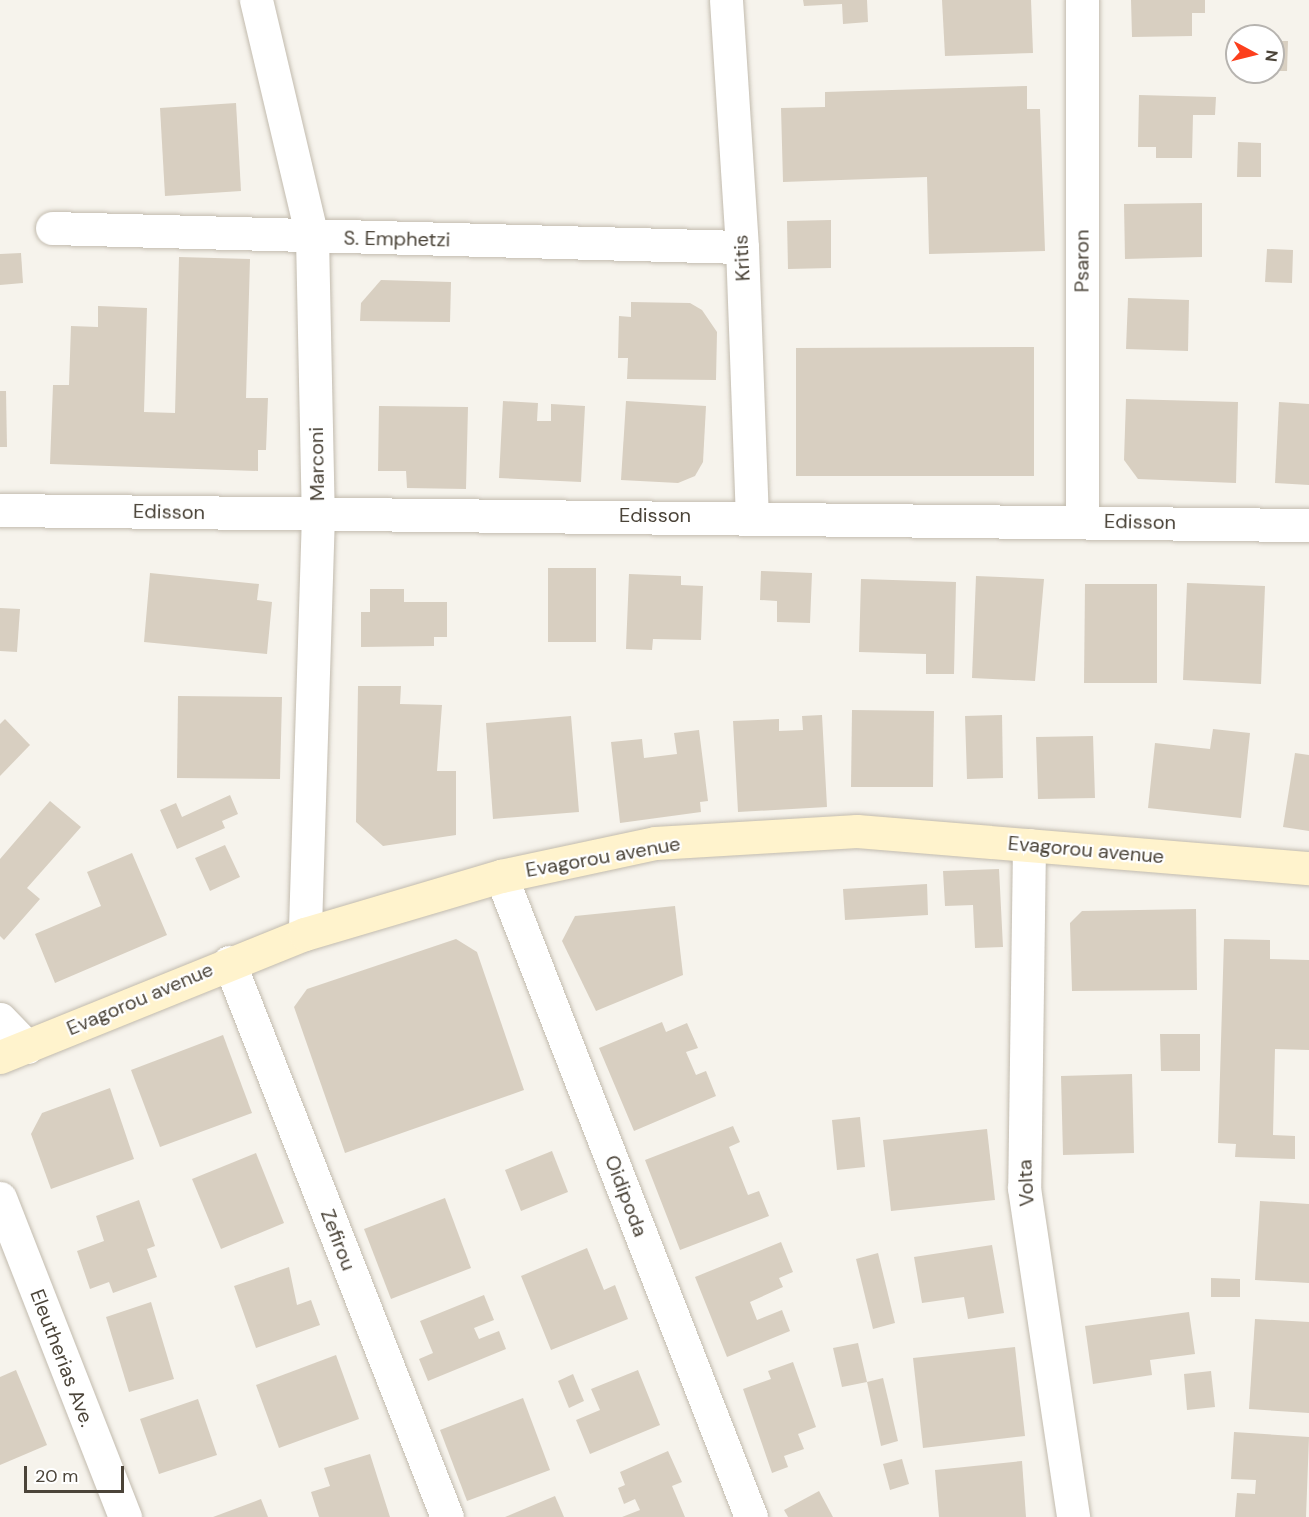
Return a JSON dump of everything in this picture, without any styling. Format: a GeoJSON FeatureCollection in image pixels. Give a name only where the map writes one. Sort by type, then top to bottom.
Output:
{"type":"FeatureCollection","features":[{"type":"Feature","properties":{"kind":"street","name":"Marconi"},"geometry":{"type":"LineString","coordinates":[[256,0],[312,237],[318,514],[305,934]]}},
{"type":"Feature","properties":{"kind":"street","name":"Kritis"},"geometry":{"type":"LineString","coordinates":[[726,0],[742,247],[752,516]]}},
{"type":"Feature","properties":{"kind":"street","name":"Psaron"},"geometry":{"type":"LineString","coordinates":[[1082,0],[1082,522]]}},
{"type":"Feature","properties":{"kind":"street","name":"S. Emphetzi"},"geometry":{"type":"LineString","coordinates":[[52,228],[312,237],[742,247]]}},
{"type":"Feature","properties":{"kind":"street","name":"Edisson"},"geometry":{"type":"LineString","coordinates":[[0,510],[752,516],[1309,525]]}},
{"type":"Feature","properties":{"kind":"street","name":"Evagorou avenue"},"geometry":{"type":"LineString","coordinates":[[14,1052],[229,962],[305,934],[501,876],[667,842],[857,831],[1309,868]]}},
{"type":"Feature","properties":{"kind":"street","name":"Volta"},"geometry":{"type":"LineString","coordinates":[[1029,845],[1024,1188],[1073,1517]]}},
{"type":"Feature","properties":{"kind":"street","name":"Oidipoda"},"geometry":{"type":"LineString","coordinates":[[501,876],[751,1517]]}},
{"type":"Feature","properties":{"kind":"street","name":"Zefirou"},"geometry":{"type":"LineString","coordinates":[[229,962],[447,1517]]}},
{"type":"Feature","properties":{"kind":"street"},"geometry":{"type":"LineString","coordinates":[[0,1019],[14,1052]]}},
{"type":"Feature","properties":{"kind":"street","name":"Eleutherias Ave."},"geometry":{"type":"LineString","coordinates":[[0,1198],[125,1517]]}},
{"type":"Feature","properties":{"kind":"building"},"geometry":{"type":"Polygon","coordinates":[[[803,0],[867,0],[868,22],[843,24],[842,4],[804,6],[803,0]]]}},
{"type":"Feature","properties":{"kind":"building"},"geometry":{"type":"Polygon","coordinates":[[[942,0],[1031,0],[1033,53],[945,56],[942,0]]]}},
{"type":"Feature","properties":{"kind":"building"},"geometry":{"type":"Polygon","coordinates":[[[1131,0],[1205,0],[1205,13],[1192,13],[1192,36],[1132,37],[1131,0]]]}},
{"type":"Feature","properties":{"kind":"building"},"geometry":{"type":"Polygon","coordinates":[[[1285,41],[1288,41],[1287,71],[1285,71],[1285,41]]]}},
{"type":"Feature","properties":{"kind":"building"},"geometry":{"type":"Polygon","coordinates":[[[1027,86],[1027,109],[1040,109],[1045,251],[929,254],[927,177],[783,182],[781,108],[825,107],[825,92],[1027,86]]]}},
{"type":"Feature","properties":{"kind":"building"},"geometry":{"type":"Polygon","coordinates":[[[1139,95],[1216,97],[1215,115],[1193,115],[1192,158],[1156,158],[1156,147],[1138,147],[1139,95]]]}},
{"type":"Feature","properties":{"kind":"building"},"geometry":{"type":"Polygon","coordinates":[[[236,103],[241,191],[165,196],[160,108],[236,103]]]}},
{"type":"Feature","properties":{"kind":"building"},"geometry":{"type":"Polygon","coordinates":[[[1238,142],[1261,143],[1261,177],[1237,177],[1238,142]]]}},
{"type":"Feature","properties":{"kind":"building"},"geometry":{"type":"Polygon","coordinates":[[[1202,203],[1202,257],[1125,259],[1124,204],[1202,203]]]}},
{"type":"Feature","properties":{"kind":"building"},"geometry":{"type":"Polygon","coordinates":[[[831,220],[831,268],[788,269],[787,221],[831,220]]]}},
{"type":"Feature","properties":{"kind":"building"},"geometry":{"type":"Polygon","coordinates":[[[1267,249],[1293,250],[1292,283],[1265,282],[1267,249]]]}},
{"type":"Feature","properties":{"kind":"building"},"geometry":{"type":"Polygon","coordinates":[[[21,253],[23,283],[0,285],[0,254],[21,253]]]}},
{"type":"Feature","properties":{"kind":"building"},"geometry":{"type":"Polygon","coordinates":[[[179,257],[250,259],[246,398],[268,398],[266,450],[258,450],[258,471],[50,464],[53,385],[69,385],[71,326],[98,327],[98,306],[147,308],[144,412],[175,413],[179,257]]]}},
{"type":"Feature","properties":{"kind":"building"},"geometry":{"type":"Polygon","coordinates":[[[381,280],[451,282],[450,322],[360,321],[361,303],[381,280]]]}},
{"type":"Feature","properties":{"kind":"building"},"geometry":{"type":"Polygon","coordinates":[[[1128,298],[1189,300],[1188,351],[1126,349],[1128,298]]]}},
{"type":"Feature","properties":{"kind":"building"},"geometry":{"type":"Polygon","coordinates":[[[631,302],[690,303],[702,310],[717,332],[716,380],[627,379],[628,358],[618,358],[619,316],[631,317],[631,302]]]}},
{"type":"Feature","properties":{"kind":"building"},"geometry":{"type":"Polygon","coordinates":[[[1034,347],[1034,476],[796,476],[796,348],[1034,347]]]}},
{"type":"Feature","properties":{"kind":"building"},"geometry":{"type":"Polygon","coordinates":[[[0,391],[6,391],[7,447],[0,447],[0,391]]]}},
{"type":"Feature","properties":{"kind":"building"},"geometry":{"type":"Polygon","coordinates":[[[1126,399],[1238,402],[1236,483],[1138,479],[1124,460],[1126,399]]]}},
{"type":"Feature","properties":{"kind":"building"},"geometry":{"type":"Polygon","coordinates":[[[503,401],[538,403],[537,421],[551,421],[551,404],[585,406],[581,482],[499,478],[503,401]]]}},
{"type":"Feature","properties":{"kind":"building"},"geometry":{"type":"Polygon","coordinates":[[[626,401],[706,406],[703,462],[695,476],[678,483],[621,480],[626,401]]]}},
{"type":"Feature","properties":{"kind":"building"},"geometry":{"type":"Polygon","coordinates":[[[1279,402],[1309,404],[1309,485],[1275,483],[1279,402]]]}},
{"type":"Feature","properties":{"kind":"building"},"geometry":{"type":"Polygon","coordinates":[[[379,406],[468,407],[466,489],[407,488],[406,471],[378,471],[379,406]]]}},
{"type":"Feature","properties":{"kind":"building"},"geometry":{"type":"Polygon","coordinates":[[[548,568],[596,568],[596,642],[548,642],[548,568]]]}},
{"type":"Feature","properties":{"kind":"building"},"geometry":{"type":"Polygon","coordinates":[[[761,571],[812,573],[810,623],[777,622],[777,601],[760,600],[761,571]]]}},
{"type":"Feature","properties":{"kind":"building"},"geometry":{"type":"Polygon","coordinates":[[[150,573],[259,584],[257,600],[272,602],[267,654],[144,642],[150,573]]]}},
{"type":"Feature","properties":{"kind":"building"},"geometry":{"type":"Polygon","coordinates":[[[629,574],[681,576],[681,585],[703,586],[701,640],[653,639],[652,650],[626,649],[629,574]]]}},
{"type":"Feature","properties":{"kind":"building"},"geometry":{"type":"Polygon","coordinates":[[[976,576],[1044,579],[1035,681],[972,678],[976,576]]]}},
{"type":"Feature","properties":{"kind":"building"},"geometry":{"type":"Polygon","coordinates":[[[861,579],[956,582],[954,674],[926,674],[926,654],[859,652],[861,579]]]}},
{"type":"Feature","properties":{"kind":"building"},"geometry":{"type":"Polygon","coordinates":[[[1187,583],[1265,586],[1261,684],[1183,680],[1187,583]]]}},
{"type":"Feature","properties":{"kind":"building"},"geometry":{"type":"Polygon","coordinates":[[[1085,584],[1157,584],[1157,683],[1084,683],[1085,584]]]}},
{"type":"Feature","properties":{"kind":"building"},"geometry":{"type":"Polygon","coordinates":[[[370,589],[404,589],[404,602],[447,602],[447,637],[434,637],[434,646],[361,647],[361,612],[370,612],[370,589]]]}},
{"type":"Feature","properties":{"kind":"building"},"geometry":{"type":"Polygon","coordinates":[[[0,608],[20,609],[17,652],[0,651],[0,608]]]}},
{"type":"Feature","properties":{"kind":"building"},"geometry":{"type":"Polygon","coordinates":[[[358,686],[401,686],[400,704],[442,705],[437,771],[456,771],[456,835],[383,846],[356,822],[358,686]]]}},
{"type":"Feature","properties":{"kind":"building"},"geometry":{"type":"Polygon","coordinates":[[[178,696],[282,697],[280,779],[177,778],[178,696]]]}},
{"type":"Feature","properties":{"kind":"building"},"geometry":{"type":"Polygon","coordinates":[[[852,710],[934,711],[933,787],[851,787],[852,710]]]}},
{"type":"Feature","properties":{"kind":"building"},"geometry":{"type":"Polygon","coordinates":[[[822,715],[827,807],[738,812],[733,721],[779,719],[779,731],[803,730],[802,716],[822,715]]]}},
{"type":"Feature","properties":{"kind":"building"},"geometry":{"type":"Polygon","coordinates":[[[1002,715],[1003,778],[967,779],[965,716],[1002,715]]]}},
{"type":"Feature","properties":{"kind":"building"},"geometry":{"type":"Polygon","coordinates":[[[571,716],[579,812],[493,819],[486,723],[571,716]]]}},
{"type":"Feature","properties":{"kind":"building"},"geometry":{"type":"Polygon","coordinates":[[[5,719],[30,745],[0,776],[0,724],[5,719]]]}},
{"type":"Feature","properties":{"kind":"building"},"geometry":{"type":"Polygon","coordinates":[[[1213,729],[1250,733],[1241,818],[1148,808],[1155,743],[1210,749],[1213,729]]]}},
{"type":"Feature","properties":{"kind":"building"},"geometry":{"type":"Polygon","coordinates":[[[699,730],[708,801],[700,802],[701,812],[620,823],[611,742],[642,739],[644,758],[677,754],[674,733],[699,730]]]}},
{"type":"Feature","properties":{"kind":"building"},"geometry":{"type":"Polygon","coordinates":[[[1093,736],[1095,798],[1038,799],[1036,737],[1093,736]]]}},
{"type":"Feature","properties":{"kind":"building"},"geometry":{"type":"Polygon","coordinates":[[[1295,753],[1309,755],[1309,831],[1283,827],[1295,753]]]}},
{"type":"Feature","properties":{"kind":"building"},"geometry":{"type":"Polygon","coordinates":[[[230,795],[238,814],[222,821],[225,828],[177,849],[160,810],[176,803],[182,817],[230,795]]]}},
{"type":"Feature","properties":{"kind":"building"},"geometry":{"type":"Polygon","coordinates":[[[50,801],[81,827],[27,888],[40,899],[4,940],[0,936],[0,859],[50,801]]]}},
{"type":"Feature","properties":{"kind":"building"},"geometry":{"type":"Polygon","coordinates":[[[225,845],[240,877],[210,891],[195,858],[225,845]]]}},
{"type":"Feature","properties":{"kind":"building"},"geometry":{"type":"Polygon","coordinates":[[[132,853],[167,935],[55,983],[35,934],[101,906],[87,872],[132,853]]]}},
{"type":"Feature","properties":{"kind":"building"},"geometry":{"type":"Polygon","coordinates":[[[999,869],[1003,947],[975,948],[973,905],[945,906],[943,871],[999,869]]]}},
{"type":"Feature","properties":{"kind":"building"},"geometry":{"type":"Polygon","coordinates":[[[927,884],[928,915],[845,920],[843,889],[927,884]]]}},
{"type":"Feature","properties":{"kind":"building"},"geometry":{"type":"Polygon","coordinates":[[[675,906],[683,975],[596,1011],[562,941],[575,916],[675,906]]]}},
{"type":"Feature","properties":{"kind":"building"},"geometry":{"type":"Polygon","coordinates":[[[1196,909],[1197,990],[1072,991],[1070,923],[1082,911],[1196,909]]]}},
{"type":"Feature","properties":{"kind":"building"},"geometry":{"type":"Polygon","coordinates":[[[456,939],[477,952],[524,1090],[345,1153],[294,1007],[307,989],[456,939]]]}},
{"type":"Feature","properties":{"kind":"building"},"geometry":{"type":"Polygon","coordinates":[[[1224,939],[1270,940],[1270,959],[1309,960],[1309,1050],[1275,1049],[1273,1135],[1295,1136],[1295,1159],[1235,1157],[1236,1144],[1218,1143],[1224,939]]]}},
{"type":"Feature","properties":{"kind":"building"},"geometry":{"type":"Polygon","coordinates":[[[662,1022],[666,1032],[687,1023],[698,1048],[686,1052],[696,1075],[706,1071],[716,1096],[634,1131],[599,1048],[662,1022]]]}},
{"type":"Feature","properties":{"kind":"building"},"geometry":{"type":"Polygon","coordinates":[[[1160,1034],[1200,1034],[1200,1071],[1161,1071],[1160,1034]]]}},
{"type":"Feature","properties":{"kind":"building"},"geometry":{"type":"Polygon","coordinates":[[[223,1035],[252,1113],[160,1147],[131,1070],[223,1035]]]}},
{"type":"Feature","properties":{"kind":"building"},"geometry":{"type":"Polygon","coordinates":[[[1132,1074],[1134,1153],[1063,1155],[1061,1076],[1132,1074]]]}},
{"type":"Feature","properties":{"kind":"building"},"geometry":{"type":"Polygon","coordinates":[[[110,1088],[134,1159],[51,1189],[31,1134],[42,1113],[110,1088]]]}},
{"type":"Feature","properties":{"kind":"building"},"geometry":{"type":"Polygon","coordinates":[[[860,1117],[865,1167],[837,1170],[832,1120],[860,1117]]]}},
{"type":"Feature","properties":{"kind":"building"},"geometry":{"type":"Polygon","coordinates":[[[733,1126],[740,1142],[729,1147],[748,1195],[759,1191],[769,1216],[680,1250],[645,1160],[733,1126]]]}},
{"type":"Feature","properties":{"kind":"building"},"geometry":{"type":"Polygon","coordinates":[[[987,1129],[995,1200],[891,1211],[883,1140],[987,1129]]]}},
{"type":"Feature","properties":{"kind":"building"},"geometry":{"type":"Polygon","coordinates":[[[552,1151],[568,1192],[521,1211],[505,1170],[552,1151]]]}},
{"type":"Feature","properties":{"kind":"building"},"geometry":{"type":"Polygon","coordinates":[[[256,1153],[284,1223],[221,1249],[192,1179],[256,1153]]]}},
{"type":"Feature","properties":{"kind":"building"},"geometry":{"type":"Polygon","coordinates":[[[445,1198],[471,1268],[391,1299],[364,1229],[445,1198]]]}},
{"type":"Feature","properties":{"kind":"building"},"geometry":{"type":"Polygon","coordinates":[[[139,1200],[155,1246],[147,1249],[157,1277],[113,1293],[109,1282],[90,1289],[77,1251],[104,1241],[96,1216],[139,1200]]]}},
{"type":"Feature","properties":{"kind":"building"},"geometry":{"type":"Polygon","coordinates":[[[1260,1201],[1309,1204],[1309,1283],[1255,1280],[1260,1201]]]}},
{"type":"Feature","properties":{"kind":"building"},"geometry":{"type":"Polygon","coordinates":[[[781,1242],[793,1272],[779,1278],[783,1287],[750,1302],[757,1320],[782,1310],[790,1331],[727,1357],[695,1277],[781,1242]]]}},
{"type":"Feature","properties":{"kind":"building"},"geometry":{"type":"Polygon","coordinates":[[[992,1245],[1004,1313],[968,1319],[964,1297],[922,1303],[914,1257],[992,1245]]]}},
{"type":"Feature","properties":{"kind":"building"},"geometry":{"type":"Polygon","coordinates":[[[587,1248],[604,1290],[615,1285],[628,1319],[551,1350],[521,1276],[587,1248]]]}},
{"type":"Feature","properties":{"kind":"building"},"geometry":{"type":"Polygon","coordinates":[[[878,1253],[895,1323],[873,1329],[856,1259],[878,1253]]]}},
{"type":"Feature","properties":{"kind":"building"},"geometry":{"type":"Polygon","coordinates":[[[289,1267],[297,1305],[311,1300],[320,1325],[256,1348],[234,1286],[289,1267]]]}},
{"type":"Feature","properties":{"kind":"building"},"geometry":{"type":"Polygon","coordinates":[[[1211,1278],[1240,1279],[1240,1297],[1211,1297],[1211,1278]]]}},
{"type":"Feature","properties":{"kind":"building"},"geometry":{"type":"Polygon","coordinates":[[[484,1295],[494,1320],[474,1328],[479,1339],[499,1331],[506,1349],[428,1381],[419,1359],[433,1353],[420,1321],[484,1295]]]}},
{"type":"Feature","properties":{"kind":"building"},"geometry":{"type":"Polygon","coordinates":[[[151,1302],[174,1379],[129,1392],[106,1317],[151,1302]]]}},
{"type":"Feature","properties":{"kind":"building"},"geometry":{"type":"Polygon","coordinates":[[[1189,1312],[1195,1354],[1150,1360],[1152,1375],[1093,1384],[1085,1326],[1189,1312]]]}},
{"type":"Feature","properties":{"kind":"building"},"geometry":{"type":"Polygon","coordinates":[[[1255,1319],[1309,1322],[1309,1413],[1249,1409],[1255,1319]]]}},
{"type":"Feature","properties":{"kind":"building"},"geometry":{"type":"Polygon","coordinates":[[[858,1343],[867,1382],[842,1387],[833,1348],[858,1343]]]}},
{"type":"Feature","properties":{"kind":"building"},"geometry":{"type":"Polygon","coordinates":[[[1015,1347],[1025,1436],[923,1448],[913,1358],[1015,1347]]]}},
{"type":"Feature","properties":{"kind":"building"},"geometry":{"type":"Polygon","coordinates":[[[336,1355],[359,1419],[279,1448],[256,1385],[336,1355]]]}},
{"type":"Feature","properties":{"kind":"building"},"geometry":{"type":"Polygon","coordinates":[[[793,1362],[816,1427],[798,1434],[804,1449],[784,1456],[788,1467],[772,1473],[743,1389],[771,1379],[768,1371],[793,1362]]]}},
{"type":"Feature","properties":{"kind":"building"},"geometry":{"type":"Polygon","coordinates":[[[16,1370],[47,1445],[0,1465],[0,1377],[16,1370]]]}},
{"type":"Feature","properties":{"kind":"building"},"geometry":{"type":"Polygon","coordinates":[[[638,1370],[660,1425],[590,1454],[576,1420],[600,1410],[591,1389],[638,1370]]]}},
{"type":"Feature","properties":{"kind":"building"},"geometry":{"type":"Polygon","coordinates":[[[1211,1371],[1215,1407],[1187,1410],[1184,1374],[1211,1371]]]}},
{"type":"Feature","properties":{"kind":"building"},"geometry":{"type":"Polygon","coordinates":[[[573,1374],[584,1401],[569,1408],[558,1381],[573,1374]]]}},
{"type":"Feature","properties":{"kind":"building"},"geometry":{"type":"Polygon","coordinates":[[[883,1378],[898,1441],[881,1446],[867,1382],[883,1378]]]}},
{"type":"Feature","properties":{"kind":"building"},"geometry":{"type":"Polygon","coordinates":[[[523,1398],[550,1470],[467,1501],[440,1430],[523,1398]]]}},
{"type":"Feature","properties":{"kind":"building"},"geometry":{"type":"Polygon","coordinates":[[[198,1399],[217,1455],[159,1474],[140,1419],[198,1399]]]}},
{"type":"Feature","properties":{"kind":"building"},"geometry":{"type":"Polygon","coordinates":[[[1234,1432],[1309,1437],[1306,1517],[1235,1517],[1237,1493],[1255,1494],[1256,1480],[1231,1479],[1234,1432]]]}},
{"type":"Feature","properties":{"kind":"building"},"geometry":{"type":"Polygon","coordinates":[[[668,1451],[682,1482],[672,1486],[685,1517],[622,1517],[640,1510],[635,1499],[624,1504],[618,1488],[625,1485],[620,1472],[668,1451]]]}},
{"type":"Feature","properties":{"kind":"building"},"geometry":{"type":"Polygon","coordinates":[[[370,1454],[390,1517],[319,1517],[311,1492],[330,1486],[324,1468],[370,1454]]]}},
{"type":"Feature","properties":{"kind":"building"},"geometry":{"type":"Polygon","coordinates":[[[902,1459],[909,1484],[890,1490],[883,1464],[902,1459]]]}},
{"type":"Feature","properties":{"kind":"building"},"geometry":{"type":"Polygon","coordinates":[[[1022,1461],[1026,1517],[939,1517],[935,1470],[1022,1461]]]}},
{"type":"Feature","properties":{"kind":"building"},"geometry":{"type":"Polygon","coordinates":[[[819,1491],[833,1517],[788,1517],[784,1510],[819,1491]]]}},
{"type":"Feature","properties":{"kind":"building"},"geometry":{"type":"Polygon","coordinates":[[[555,1496],[564,1517],[505,1517],[555,1496]]]}},
{"type":"Feature","properties":{"kind":"building"},"geometry":{"type":"Polygon","coordinates":[[[261,1499],[268,1517],[213,1517],[261,1499]]]}}]}
